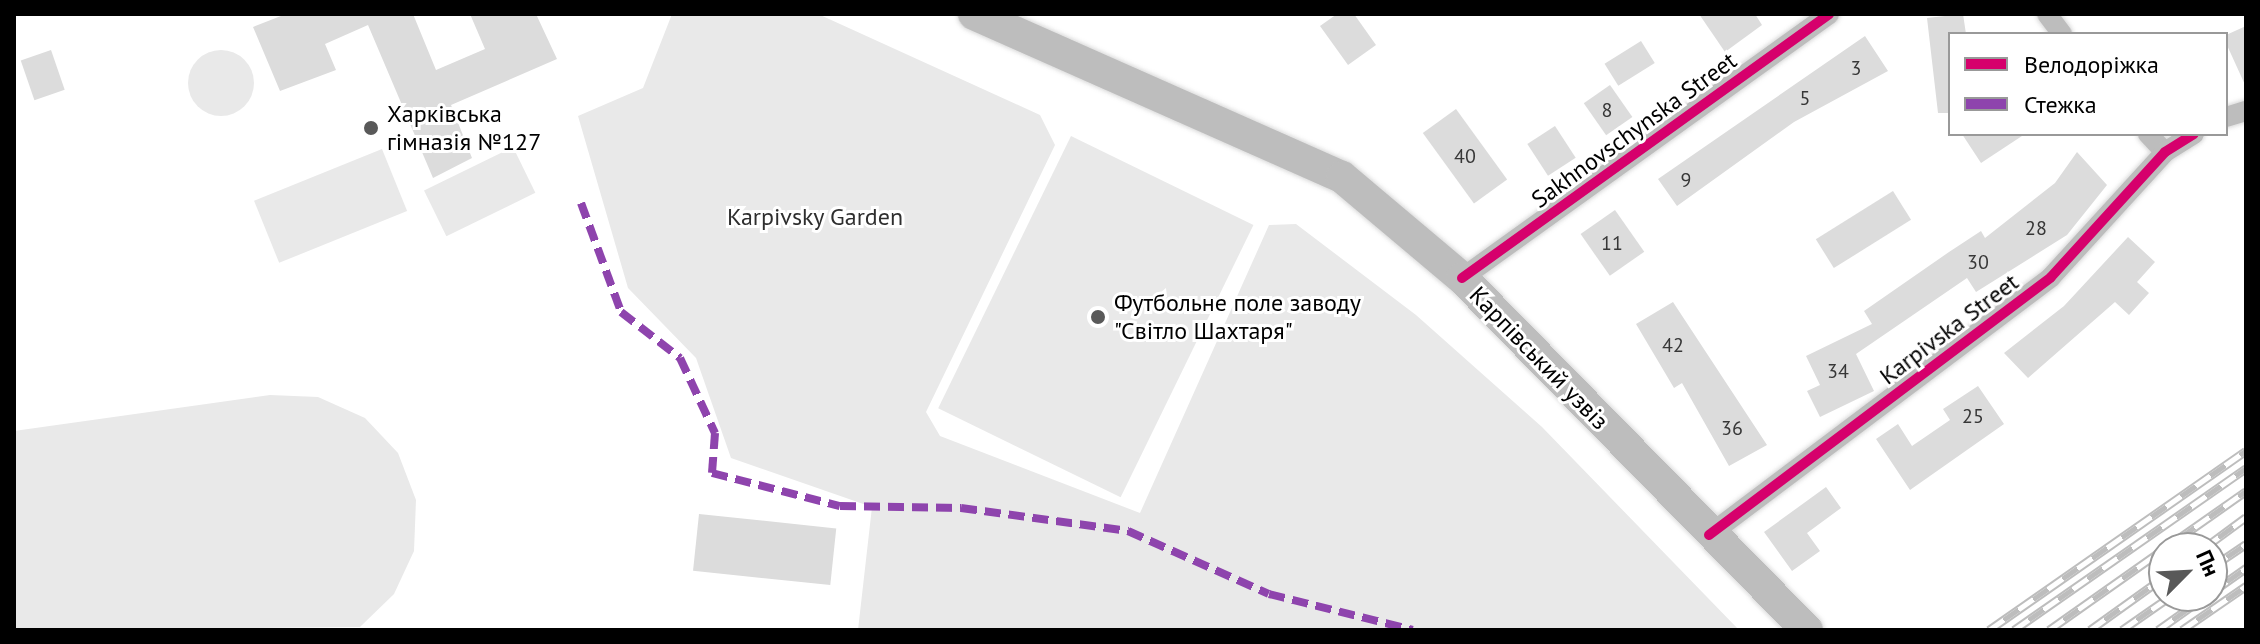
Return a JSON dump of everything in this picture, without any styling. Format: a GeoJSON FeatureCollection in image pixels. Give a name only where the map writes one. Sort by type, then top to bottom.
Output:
{"type":"FeatureCollection","features":[{"type":"Feature","properties":{"kind":"main road","name":"Карпівський узвіз"},"geometry":{"type":"LineString","coordinates":[[974,14],[1342,177],[1462,278],[1709,535],[1807,630]]}},
{"type":"Feature","properties":{"kind":"street","name":"Sakhnovschynska Street"},"geometry":{"type":"LineString","coordinates":[[1462,278],[1829,14]]}},
{"type":"Feature","properties":{"kind":"street"},"geometry":{"type":"LineString","coordinates":[[2047,14],[2060,32]]}},
{"type":"Feature","properties":{"kind":"street"},"geometry":{"type":"LineString","coordinates":[[2150,136],[2165,152]]}},
{"type":"Feature","properties":{"kind":"street","name":"Karpivska Street"},"geometry":{"type":"LineString","coordinates":[[1709,535],[2051,277],[2165,152],[2191,136]]}},
{"type":"Feature","properties":{"kind":"green space","name":"Karpivsky Garden"},"geometry":{"type":"Polygon","coordinates":[[[672,14],[818,14],[1040,115],[1055,145],[926,412],[940,436],[1140,513],[1269,225],[1296,224],[1416,315],[1542,427],[1739,630],[858,630],[872,507],[731,458],[696,358],[628,288],[578,116],[643,88],[672,14]]]}},
{"type":"Feature","properties":{"kind":"green space"},"geometry":{"type":"Polygon","coordinates":[[[214,50],[228,50],[240,55],[249,64],[254,83],[252,96],[245,107],[228,116],[214,116],[202,111],[193,102],[188,90],[188,76],[193,64],[202,55],[214,50]]]}},
{"type":"Feature","properties":{"kind":"green space","name":"Футбольне поле заводу \"Світло Шахтаря\""},"geometry":{"type":"Polygon","coordinates":[[[1071,136],[1253,225],[1121,497],[938,408],[1071,136]]]}},
{"type":"Feature","properties":{"kind":"green space"},"geometry":{"type":"Polygon","coordinates":[[[513,147],[535,193],[446,236],[424,190],[513,147]]]}},
{"type":"Feature","properties":{"kind":"green space"},"geometry":{"type":"Polygon","coordinates":[[[382,149],[407,211],[279,263],[254,201],[382,149]]]}},
{"type":"Feature","properties":{"kind":"green space"},"geometry":{"type":"Polygon","coordinates":[[[270,395],[318,397],[365,418],[398,453],[416,500],[414,551],[394,594],[360,627],[14,630],[14,431],[270,395]]]}},
{"type":"Feature","properties":{"kind":"building"},"geometry":{"type":"Polygon","coordinates":[[[286,14],[413,14],[436,70],[485,49],[470,14],[536,14],[557,59],[451,105],[472,158],[433,178],[368,25],[325,44],[336,70],[280,91],[253,27],[286,14]]]}},
{"type":"Feature","properties":{"kind":"building"},"geometry":{"type":"Polygon","coordinates":[[[1337,14],[1354,14],[1376,45],[1348,65],[1320,26],[1337,14]]]}},
{"type":"Feature","properties":{"kind":"building"},"geometry":{"type":"Polygon","coordinates":[[[1699,14],[1755,14],[1762,25],[1725,52],[1699,14]]]}},
{"type":"Feature","properties":{"kind":"building"},"geometry":{"type":"Polygon","coordinates":[[[1963,14],[1966,32],[1948,32],[1948,113],[1938,113],[1927,18],[1963,14]]]}},
{"type":"Feature","properties":{"kind":"building"},"geometry":{"type":"Polygon","coordinates":[[[2246,26],[2246,87],[2228,47],[2228,34],[2246,26]]]}},
{"type":"Feature","properties":{"kind":"building"},"geometry":{"type":"Polygon","coordinates":[[[1865,36],[1888,71],[1794,122],[1677,206],[1658,179],[1865,36]]]}},
{"type":"Feature","properties":{"kind":"building"},"geometry":{"type":"Polygon","coordinates":[[[1641,41],[1655,63],[1618,86],[1605,64],[1641,41]]]}},
{"type":"Feature","properties":{"kind":"building"},"geometry":{"type":"Polygon","coordinates":[[[51,50],[65,90],[34,100],[21,60],[51,50]]]}},
{"type":"Feature","properties":{"kind":"building"},"geometry":{"type":"Polygon","coordinates":[[[1610,85],[1632,117],[1606,135],[1584,103],[1610,85]]]}},
{"type":"Feature","properties":{"kind":"building"},"geometry":{"type":"Polygon","coordinates":[[[1456,109],[1507,179],[1474,203],[1423,133],[1456,109]]]}},
{"type":"Feature","properties":{"kind":"building"},"geometry":{"type":"Polygon","coordinates":[[[1555,126],[1576,158],[1548,176],[1527,144],[1555,126]]]}},
{"type":"Feature","properties":{"kind":"building"},"geometry":{"type":"Polygon","coordinates":[[[1963,136],[2022,136],[1981,163],[1963,136]]]}},
{"type":"Feature","properties":{"kind":"building"},"geometry":{"type":"Polygon","coordinates":[[[2077,152],[2107,185],[2067,235],[1976,292],[1967,278],[1856,354],[1874,391],[1820,417],[1807,391],[1820,385],[1806,356],[1872,324],[1864,311],[1981,231],[1985,238],[2055,183],[2077,152]]]}},
{"type":"Feature","properties":{"kind":"building"},"geometry":{"type":"Polygon","coordinates":[[[1893,191],[1911,220],[1834,268],[1816,239],[1893,191]]]}},
{"type":"Feature","properties":{"kind":"building"},"geometry":{"type":"Polygon","coordinates":[[[1615,210],[1644,252],[1610,276],[1581,234],[1615,210]]]}},
{"type":"Feature","properties":{"kind":"building"},"geometry":{"type":"Polygon","coordinates":[[[2128,237],[2155,262],[2137,282],[2149,293],[2129,315],[2115,302],[2028,378],[2004,353],[2064,306],[2128,237]]]}},
{"type":"Feature","properties":{"kind":"building"},"geometry":{"type":"Polygon","coordinates":[[[1673,302],[1767,445],[1729,466],[1682,383],[1674,388],[1636,324],[1673,302]]]}},
{"type":"Feature","properties":{"kind":"building"},"geometry":{"type":"Polygon","coordinates":[[[1978,386],[2004,424],[1910,490],[1876,439],[1898,424],[1912,446],[1950,420],[1943,409],[1978,386]]]}},
{"type":"Feature","properties":{"kind":"building"},"geometry":{"type":"Polygon","coordinates":[[[1826,487],[1841,508],[1807,533],[1820,551],[1792,571],[1764,532],[1826,487]]]}},
{"type":"Feature","properties":{"kind":"building"},"geometry":{"type":"Polygon","coordinates":[[[699,514],[836,528],[830,585],[693,571],[699,514]]]}},
{"type":"Feature","properties":{"kind":"railway"},"geometry":{"type":"LineString","coordinates":[[1989,630],[2246,451]]}},
{"type":"Feature","properties":{"kind":"railway"},"geometry":{"type":"LineString","coordinates":[[2014,630],[2246,468]]}},
{"type":"Feature","properties":{"kind":"railway"},"geometry":{"type":"LineString","coordinates":[[2188,532],[2246,491]]}},
{"type":"Feature","properties":{"kind":"railway"},"geometry":{"type":"LineString","coordinates":[[2226,532],[2246,517]]}},
{"type":"Feature","properties":{"kind":"railway"},"geometry":{"type":"LineString","coordinates":[[2228,556],[2246,544]]}},
{"type":"Feature","properties":{"kind":"railway"},"geometry":{"type":"LineString","coordinates":[[2049,630],[2148,560]]}},
{"type":"Feature","properties":{"kind":"railway"},"geometry":{"type":"LineString","coordinates":[[2228,581],[2246,568]]}},
{"type":"Feature","properties":{"kind":"railway"},"geometry":{"type":"LineString","coordinates":[[2182,630],[2246,586]]}},
{"type":"Feature","properties":{"kind":"railway"},"geometry":{"type":"LineString","coordinates":[[2090,630],[2148,588]]}},
{"type":"Feature","properties":{"kind":"railway"},"geometry":{"type":"LineString","coordinates":[[2122,630],[2148,612]]}},
{"type":"Feature","properties":{"kind":"railway"},"geometry":{"type":"LineString","coordinates":[[2158,630],[2183,612]]}},
{"type":"Feature","properties":{"kind":"marked path"},"geometry":{"type":"LineString","coordinates":[[581,203],[621,312],[680,358],[715,433],[712,473],[840,506],[961,508],[1128,531],[1269,594],[1413,630]]}},
{"type":"Feature","properties":{"kind":"cycle path"},"geometry":{"type":"LineString","coordinates":[[1462,278],[1829,14]]}},
{"type":"Feature","properties":{"kind":"cycle path"},"geometry":{"type":"LineString","coordinates":[[1709,535],[2051,277],[2165,152],[2191,136]]}},
{"type":"Feature","properties":{"kind":"place","name":"Харківська гімназія №127"},"geometry":{"type":"Point","coordinates":[371,128]}},
{"type":"Feature","properties":{"kind":"place","name":"Футбольне поле заводу \"Світло Шахтаря\""},"geometry":{"type":"Point","coordinates":[1098,317]}}]}
